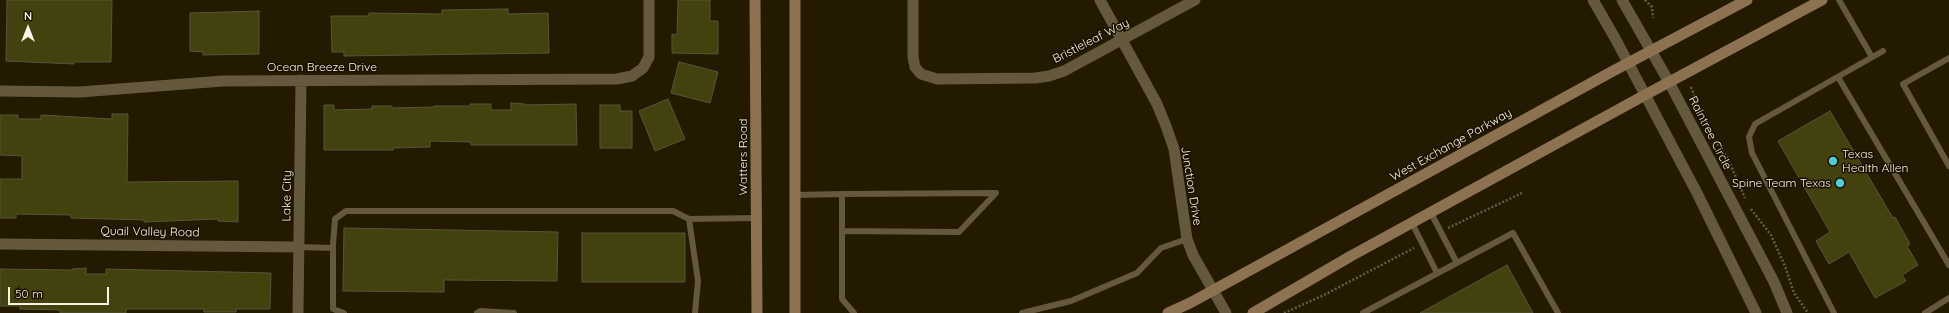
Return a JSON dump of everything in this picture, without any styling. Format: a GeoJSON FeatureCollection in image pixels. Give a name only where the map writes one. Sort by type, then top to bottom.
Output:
{"type":"FeatureCollection","features":[{"type":"Feature","properties":{"kind":"main road","name":"Watters Road"},"geometry":{"type":"LineString","coordinates":[[755,0],[757,313]]}},
{"type":"Feature","properties":{"kind":"main road"},"geometry":{"type":"LineString","coordinates":[[795,0],[795,313]]}},
{"type":"Feature","properties":{"kind":"main road","name":"West Exchange Parkway"},"geometry":{"type":"LineString","coordinates":[[1168,313],[1213,291],[1628,63],[1747,0]]}},
{"type":"Feature","properties":{"kind":"main road"},"geometry":{"type":"LineString","coordinates":[[1254,313],[1351,256],[1645,94],[1822,0]]}},
{"type":"Feature","properties":{"kind":"street","name":"Ocean Breeze Drive"},"geometry":{"type":"LineString","coordinates":[[0,91],[80,92],[183,83],[301,80],[617,79],[632,76],[643,68],[649,57],[649,0]]}},
{"type":"Feature","properties":{"kind":"street","name":"Bristleleaf Way"},"geometry":{"type":"LineString","coordinates":[[913,0],[913,57],[915,67],[921,74],[937,79],[1035,78],[1049,76],[1064,71],[1191,1]]}},
{"type":"Feature","properties":{"kind":"street","name":"Junction Drive"},"geometry":{"type":"LineString","coordinates":[[1100,0],[1157,104],[1174,149],[1187,240],[1193,255],[1226,313]]}},
{"type":"Feature","properties":{"kind":"street"},"geometry":{"type":"LineString","coordinates":[[1593,0],[1645,94],[1722,241],[1756,313]]}},
{"type":"Feature","properties":{"kind":"street","name":"Raintree Circle"},"geometry":{"type":"LineString","coordinates":[[1622,0],[1669,82],[1774,282],[1787,313]]}},
{"type":"Feature","properties":{"kind":"street","name":"Lake City"},"geometry":{"type":"LineString","coordinates":[[298,313],[301,80]]}},
{"type":"Feature","properties":{"kind":"street","name":"Quail Valley Road"},"geometry":{"type":"LineString","coordinates":[[0,244],[299,247]]}},
{"type":"Feature","properties":{"kind":"lane"},"geometry":{"type":"LineString","coordinates":[[1839,0],[1872,57]]}},
{"type":"Feature","properties":{"kind":"lane"},"geometry":{"type":"LineString","coordinates":[[1834,313],[1752,153],[1750,137],[1755,124],[1883,51]]}},
{"type":"Feature","properties":{"kind":"lane"},"geometry":{"type":"LineString","coordinates":[[1949,58],[1903,84],[1949,166]]}},
{"type":"Feature","properties":{"kind":"lane"},"geometry":{"type":"LineString","coordinates":[[1838,77],[1949,265]]}},
{"type":"Feature","properties":{"kind":"lane"},"geometry":{"type":"LineString","coordinates":[[842,194],[842,299],[854,313]]}},
{"type":"Feature","properties":{"kind":"lane"},"geometry":{"type":"LineString","coordinates":[[795,195],[996,194],[959,232],[842,230]]}},
{"type":"Feature","properties":{"kind":"lane"},"geometry":{"type":"LineString","coordinates":[[344,313],[333,309],[333,248],[335,219],[346,211],[673,211],[689,219],[756,218]]}},
{"type":"Feature","properties":{"kind":"lane"},"geometry":{"type":"LineString","coordinates":[[1431,213],[1457,263]]}},
{"type":"Feature","properties":{"kind":"lane"},"geometry":{"type":"LineString","coordinates":[[689,219],[698,281],[695,313]]}},
{"type":"Feature","properties":{"kind":"lane"},"geometry":{"type":"LineString","coordinates":[[1412,223],[1437,273]]}},
{"type":"Feature","properties":{"kind":"lane"},"geometry":{"type":"LineString","coordinates":[[1364,313],[1513,233],[1558,313]]}},
{"type":"Feature","properties":{"kind":"lane"},"geometry":{"type":"LineString","coordinates":[[1022,313],[1048,310],[1137,273],[1161,248],[1187,240]]}},
{"type":"Feature","properties":{"kind":"lane"},"geometry":{"type":"LineString","coordinates":[[299,247],[333,248]]}},
{"type":"Feature","properties":{"kind":"lane"},"geometry":{"type":"LineString","coordinates":[[1925,313],[1949,298]]}},
{"type":"Feature","properties":{"kind":"lane"},"geometry":{"type":"LineString","coordinates":[[477,313],[480,311],[514,313]]}},
{"type":"Feature","properties":{"kind":"path"},"geometry":{"type":"LineString","coordinates":[[1645,0],[1652,7],[1653,18]]}},
{"type":"Feature","properties":{"kind":"path"},"geometry":{"type":"LineString","coordinates":[[1691,87],[1705,124]]}},
{"type":"Feature","properties":{"kind":"path"},"geometry":{"type":"LineString","coordinates":[[1710,134],[1727,157],[1746,202]]}},
{"type":"Feature","properties":{"kind":"path"},"geometry":{"type":"LineString","coordinates":[[1441,232],[1453,224],[1522,193]]}},
{"type":"Feature","properties":{"kind":"path"},"geometry":{"type":"LineString","coordinates":[[1750,207],[1771,236],[1785,266],[1794,293],[1808,313]]}},
{"type":"Feature","properties":{"kind":"path"},"geometry":{"type":"LineString","coordinates":[[1284,313],[1324,295],[1422,243]]}},
{"type":"Feature","properties":{"kind":"building"},"geometry":{"type":"Polygon","coordinates":[[[7,0],[112,0],[111,62],[74,62],[74,64],[6,61],[7,0]]]}},
{"type":"Feature","properties":{"kind":"building"},"geometry":{"type":"Polygon","coordinates":[[[678,0],[710,0],[710,21],[718,21],[718,54],[672,53],[672,34],[677,35],[678,0]]]}},
{"type":"Feature","properties":{"kind":"building"},"geometry":{"type":"Polygon","coordinates":[[[508,9],[508,14],[548,13],[549,53],[344,56],[344,52],[332,52],[331,16],[369,16],[369,13],[442,14],[442,10],[508,9]]]}},
{"type":"Feature","properties":{"kind":"building"},"geometry":{"type":"Polygon","coordinates":[[[259,11],[259,54],[203,55],[203,52],[190,51],[190,13],[259,11]]]}},
{"type":"Feature","properties":{"kind":"building"},"geometry":{"type":"Polygon","coordinates":[[[679,62],[718,72],[710,103],[671,93],[679,62]]]}},
{"type":"Feature","properties":{"kind":"building"},"geometry":{"type":"Polygon","coordinates":[[[668,99],[685,139],[655,151],[639,111],[668,99]]]}},
{"type":"Feature","properties":{"kind":"building"},"geometry":{"type":"Polygon","coordinates":[[[511,103],[525,105],[576,104],[577,145],[471,145],[471,142],[430,141],[430,147],[393,148],[393,150],[324,150],[324,105],[334,105],[334,110],[372,109],[372,106],[392,106],[392,108],[491,104],[491,110],[511,110],[511,103]]]}},
{"type":"Feature","properties":{"kind":"building"},"geometry":{"type":"Polygon","coordinates":[[[600,105],[620,105],[620,111],[632,111],[632,148],[600,148],[600,105]]]}},
{"type":"Feature","properties":{"kind":"building"},"geometry":{"type":"Polygon","coordinates":[[[1830,111],[1893,218],[1895,217],[1910,244],[1907,246],[1918,265],[1902,275],[1906,281],[1875,298],[1849,252],[1829,264],[1816,241],[1830,232],[1778,141],[1830,111]]]}},
{"type":"Feature","properties":{"kind":"building"},"geometry":{"type":"Polygon","coordinates":[[[112,114],[128,114],[127,182],[238,181],[238,222],[218,221],[218,219],[144,222],[144,220],[71,218],[71,215],[16,214],[16,218],[0,218],[0,179],[22,179],[22,156],[0,155],[0,115],[18,115],[18,119],[41,119],[41,115],[112,119],[112,114]]]}},
{"type":"Feature","properties":{"kind":"building"},"geometry":{"type":"Polygon","coordinates":[[[344,228],[558,232],[557,281],[444,280],[444,292],[343,291],[344,228]]]}},
{"type":"Feature","properties":{"kind":"building"},"geometry":{"type":"Polygon","coordinates":[[[582,233],[685,233],[685,282],[582,282],[582,233]]]}},
{"type":"Feature","properties":{"kind":"building"},"geometry":{"type":"Polygon","coordinates":[[[1507,265],[1533,313],[1420,313],[1507,265]]]}},
{"type":"Feature","properties":{"kind":"building"},"geometry":{"type":"Polygon","coordinates":[[[86,268],[86,274],[106,274],[106,269],[271,273],[270,309],[236,309],[236,312],[204,312],[204,309],[126,309],[126,313],[60,313],[60,310],[20,309],[20,306],[0,306],[0,269],[72,270],[86,268]]]}},
{"type":"Feature","properties":{"kind":"place","name":"Texas Health Allen"},"geometry":{"type":"Point","coordinates":[1833,161]}},
{"type":"Feature","properties":{"kind":"place","name":"Spine Team Texas"},"geometry":{"type":"Point","coordinates":[1840,183]}}]}
